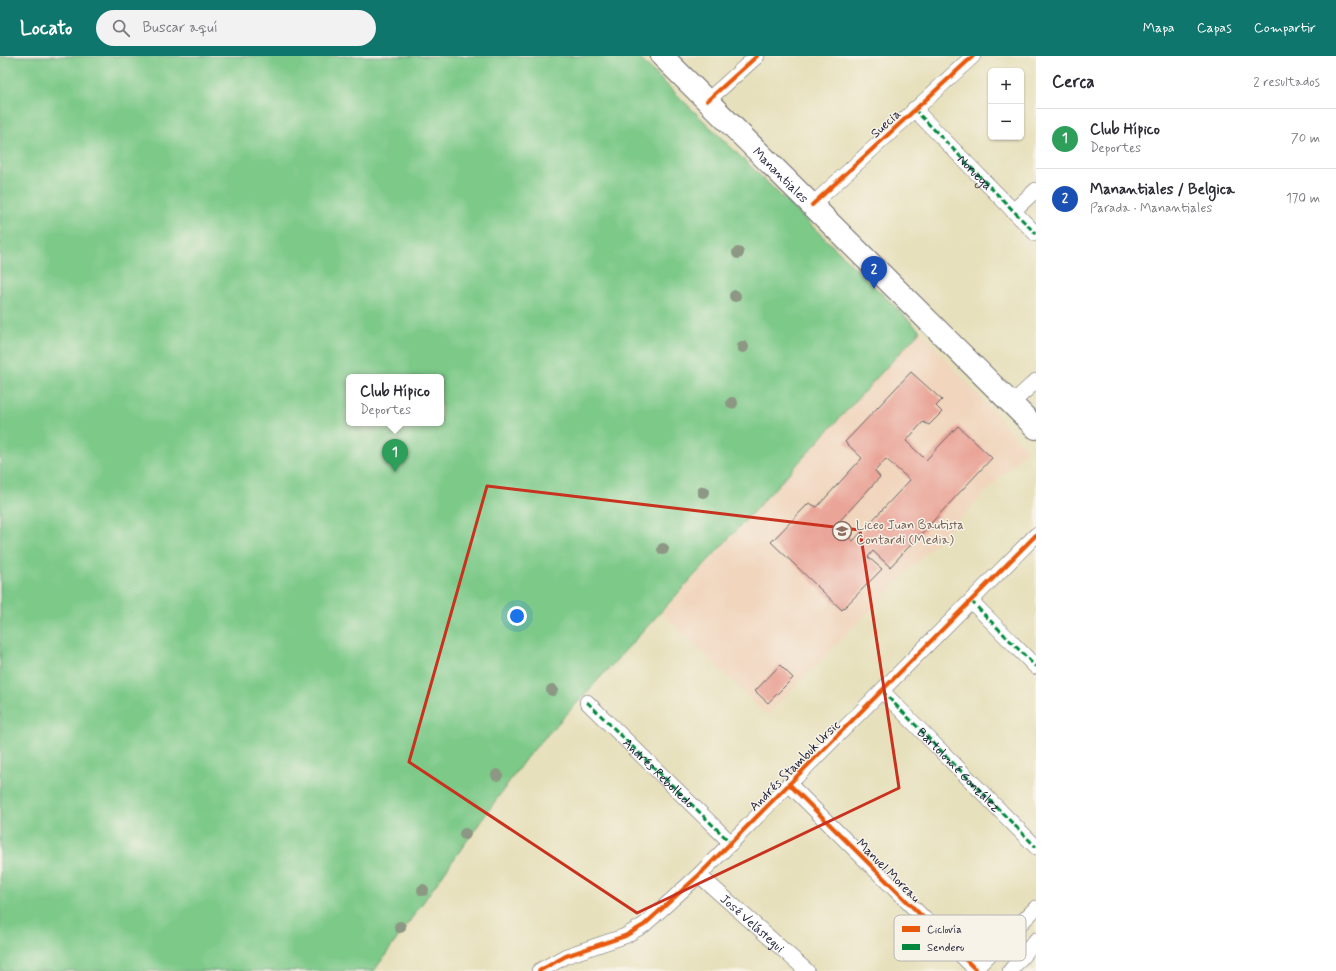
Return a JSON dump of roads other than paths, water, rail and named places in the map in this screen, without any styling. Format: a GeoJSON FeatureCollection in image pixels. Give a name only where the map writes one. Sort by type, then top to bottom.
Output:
{"type":"FeatureCollection","features":[{"type":"Feature","properties":{"kind":"main road","name":"Manantiales"},"geometry":{"type":"LineString","coordinates":[[662,56],[1036,428]]}},
{"type":"Feature","properties":{"kind":"street"},"geometry":{"type":"LineString","coordinates":[[707,101],[757,56]]}},
{"type":"Feature","properties":{"kind":"street","name":"Suecia"},"geometry":{"type":"LineString","coordinates":[[812,205],[973,56]]}},
{"type":"Feature","properties":{"kind":"street","name":"Noruega"},"geometry":{"type":"LineString","coordinates":[[914,109],[1036,234]]}},
{"type":"Feature","properties":{"kind":"street"},"geometry":{"type":"LineString","coordinates":[[1013,211],[1036,190]]}},
{"type":"Feature","properties":{"kind":"street"},"geometry":{"type":"LineString","coordinates":[[1011,404],[1036,381]]}},
{"type":"Feature","properties":{"kind":"street","name":"Andrés Stambuk Ursic"},"geometry":{"type":"LineString","coordinates":[[539,971],[566,956],[625,936],[644,925],[699,875],[1036,535]]}},
{"type":"Feature","properties":{"kind":"street"},"geometry":{"type":"LineString","coordinates":[[971,601],[1036,667]]}},
{"type":"Feature","properties":{"kind":"street","name":"Bartolomé González"},"geometry":{"type":"LineString","coordinates":[[882,691],[1036,847]]}},
{"type":"Feature","properties":{"kind":"street","name":"Andrés Rebolledo"},"geometry":{"type":"LineString","coordinates":[[587,702],[731,842]]}},
{"type":"Feature","properties":{"kind":"street","name":"Manuel Moreau"},"geometry":{"type":"LineString","coordinates":[[790,784],[920,915]]}},
{"type":"Feature","properties":{"kind":"street","name":"José Velástegui"},"geometry":{"type":"LineString","coordinates":[[699,875],[807,971]]}},
{"type":"Feature","properties":{"kind":"street"},"geometry":{"type":"LineString","coordinates":[[1026,918],[1036,908]]}},
{"type":"Feature","properties":{"kind":"street"},"geometry":{"type":"LineString","coordinates":[[1026,952],[1036,940]]}},
{"type":"Feature","properties":{"kind":"street","name":"Manuel Moreau"},"geometry":{"type":"LineString","coordinates":[[965,961],[974,970]]}},
{"type":"Feature","properties":{"kind":"street"},"geometry":{"type":"LineString","coordinates":[[974,970],[983,961]]}},
{"type":"Feature","properties":{"kind":"street"},"geometry":{"type":"LineString","coordinates":[[1010,971],[1018,961]]}},
{"type":"Feature","properties":{"kind":"place","name":"Manantiales / Belgica"},"geometry":{"type":"Point","coordinates":[874,289]}},
{"type":"Feature","properties":{"kind":"place","name":"Club Hípico"},"geometry":{"type":"Point","coordinates":[395,472]}},
{"type":"Feature","properties":{"kind":"place","name":"Liceo Juan Bautista Contardi (Media)"},"geometry":{"type":"Point","coordinates":[842,531]}}]}
